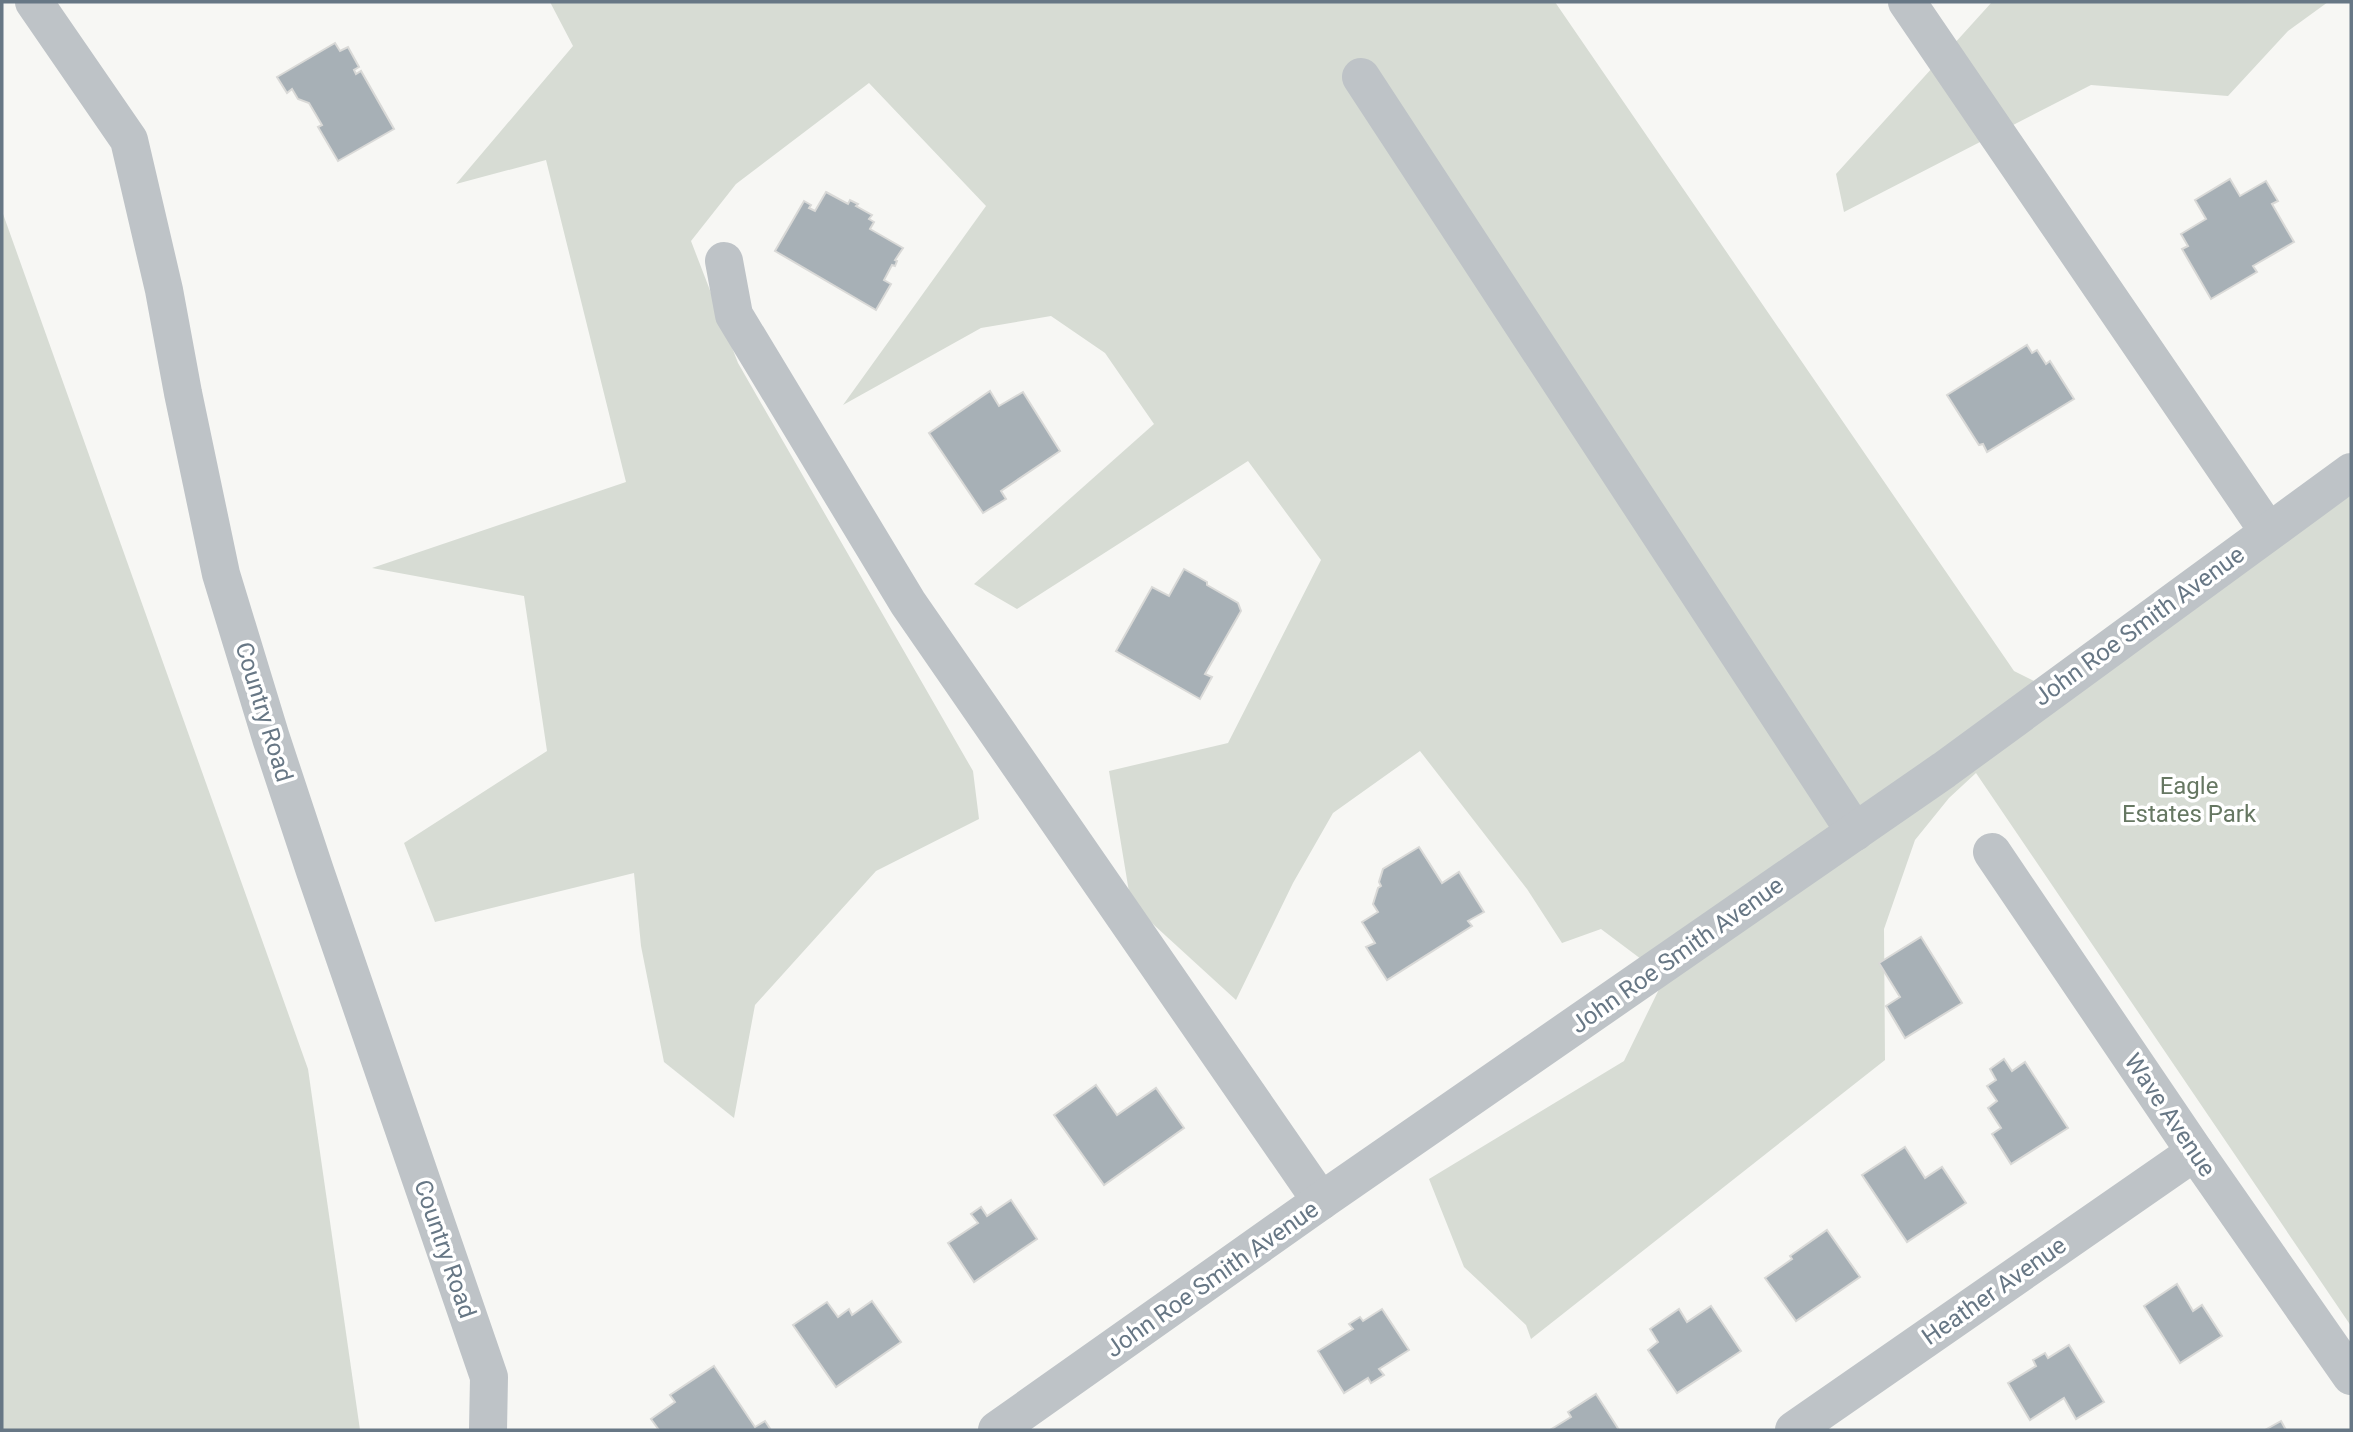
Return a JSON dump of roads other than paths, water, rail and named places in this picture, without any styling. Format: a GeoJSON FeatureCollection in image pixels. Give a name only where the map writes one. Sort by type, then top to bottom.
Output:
{"type":"FeatureCollection","features":[{"type":"Feature","properties":{"kind":"street","name":"Country Road"},"geometry":{"type":"LineString","coordinates":[[34,2],[129,140],[164,290],[221,574],[311,859],[489,1377],[488,1430]]}},
{"type":"Feature","properties":{"kind":"street"},"geometry":{"type":"LineString","coordinates":[[1907,2],[2268,531]]}},
{"type":"Feature","properties":{"kind":"street"},"geometry":{"type":"LineString","coordinates":[[1361,77],[1855,832]]}},
{"type":"Feature","properties":{"kind":"street"},"geometry":{"type":"LineString","coordinates":[[724,261],[734,315],[908,603],[1321,1201]]}},
{"type":"Feature","properties":{"kind":"street","name":"John Roe Smith Avenue"},"geometry":{"type":"LineString","coordinates":[[997,1430],[1321,1201],[1944,770],[2351,471]]}},
{"type":"Feature","properties":{"kind":"street","name":"Wave Avenue"},"geometry":{"type":"LineString","coordinates":[[1992,852],[2351,1376]]}},
{"type":"Feature","properties":{"kind":"street","name":"Heather Avenue"},"geometry":{"type":"LineString","coordinates":[[1794,1430],[2195,1152]]}},
{"type":"Feature","properties":{"kind":"park label","name":"Eagle Estates Park"},"geometry":{"type":"Point","coordinates":[2189,800]}}]}
